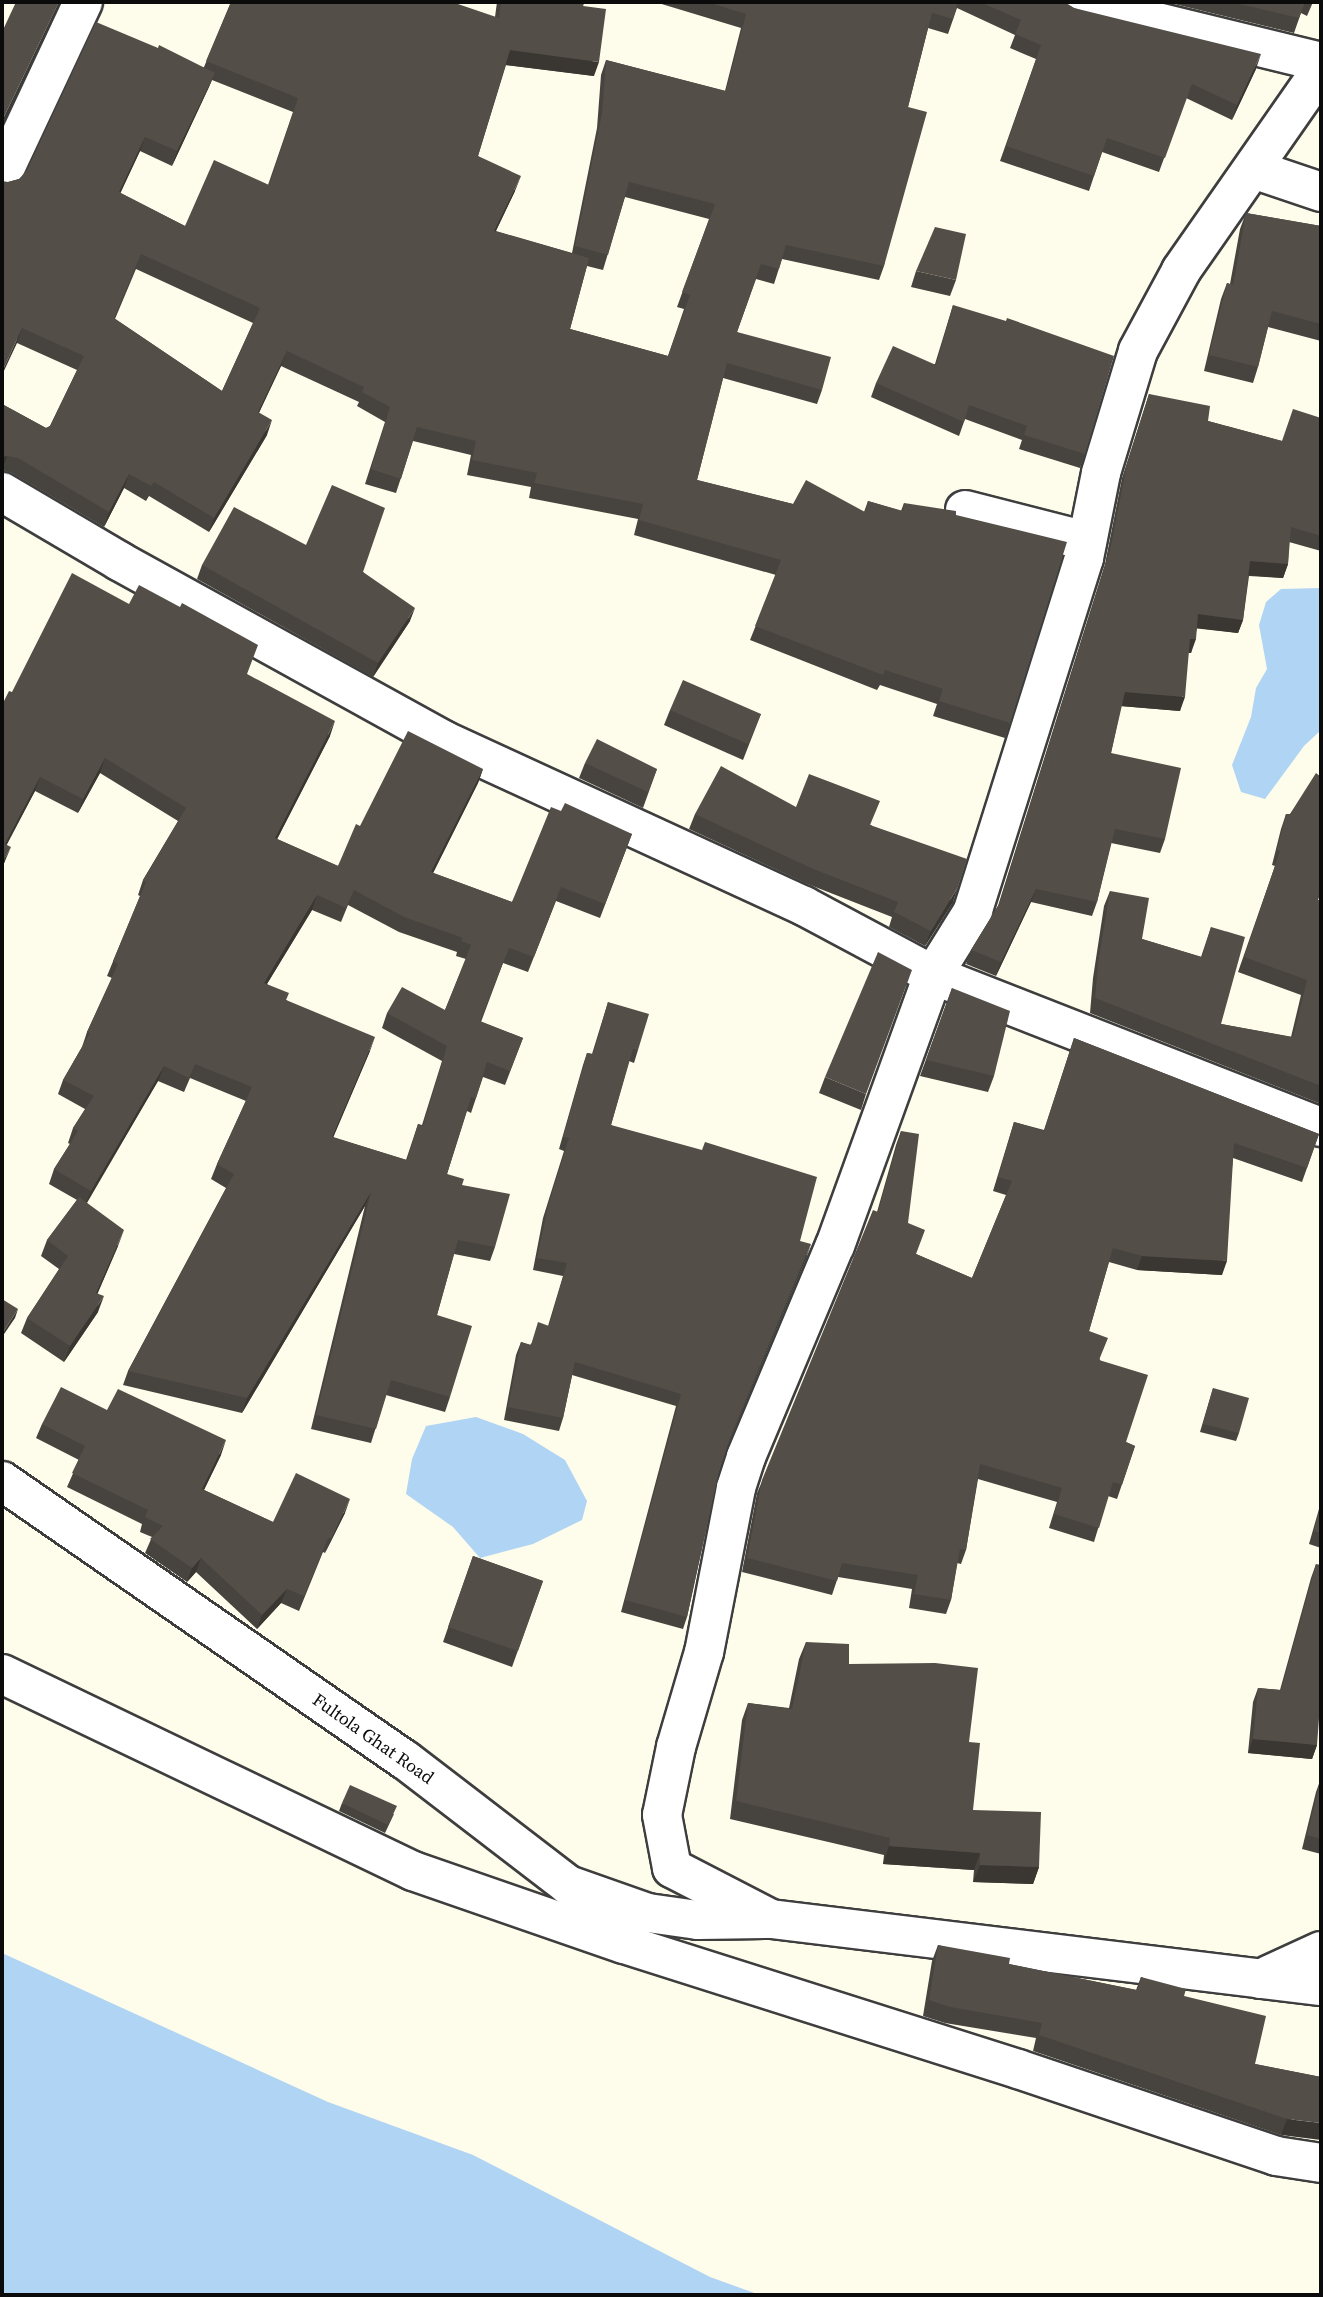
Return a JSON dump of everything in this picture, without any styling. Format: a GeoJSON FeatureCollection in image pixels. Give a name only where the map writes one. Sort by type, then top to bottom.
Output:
{"type":"FeatureCollection","features":[{"type":"Feature","properties":{"kind":"street"},"geometry":{"type":"LineString","coordinates":[[2,175],[83,2]]}},
{"type":"Feature","properties":{"kind":"street"},"geometry":{"type":"LineString","coordinates":[[1075,2],[1321,62]]}},
{"type":"Feature","properties":{"kind":"street"},"geometry":{"type":"LineString","coordinates":[[1321,70],[1181,271],[1138,351],[1101,473],[1087,541],[973,911],[933,975],[835,1245],[786,1366],[749,1445],[736,1488],[704,1652],[664,1800],[662,1830],[672,1868],[771,1919],[1321,1986]]}},
{"type":"Feature","properties":{"kind":"street"},"geometry":{"type":"LineString","coordinates":[[1253,169],[1321,192]]}},
{"type":"Feature","properties":{"kind":"street"},"geometry":{"type":"LineString","coordinates":[[2,492],[119,561],[443,740],[804,906],[933,975],[1321,1127]]}},
{"type":"Feature","properties":{"kind":"street"},"geometry":{"type":"LineString","coordinates":[[965,510],[1087,541]]}},
{"type":"Feature","properties":{"kind":"street","name":"Fultola Ghat Road"},"geometry":{"type":"LineString","coordinates":[[2,1481],[404,1759],[568,1885],[648,1913],[698,1920],[771,1919]]}},
{"type":"Feature","properties":{"kind":"street"},"geometry":{"type":"LineString","coordinates":[[2,1674],[413,1871],[624,1944],[1018,2068],[1276,2156],[1321,2163]]}},
{"type":"Feature","properties":{"kind":"street"},"geometry":{"type":"LineString","coordinates":[[1261,1979],[1321,1951]]}},
{"type":"Feature","properties":{"kind":"water"},"geometry":{"type":"Polygon","coordinates":[[[1321,588],[1321,730],[1304,746],[1265,799],[1241,792],[1232,765],[1251,717],[1256,688],[1267,669],[1259,625],[1266,602],[1281,589],[1321,588]]]}},
{"type":"Feature","properties":{"kind":"water"},"geometry":{"type":"Polygon","coordinates":[[[476,1417],[523,1434],[565,1460],[587,1501],[582,1520],[533,1544],[480,1558],[453,1527],[406,1494],[412,1459],[426,1426],[476,1417]]]}},
{"type":"Feature","properties":{"kind":"water"},"geometry":{"type":"Polygon","coordinates":[[[2,1953],[328,2102],[473,2155],[710,2277],[760,2295],[2,2295],[2,1953]]]}},
{"type":"Feature","properties":{"kind":"building"},"geometry":{"type":"Polygon","coordinates":[[[16,2],[59,2],[2,121],[2,32],[16,2]]]}},
{"type":"Feature","properties":{"kind":"building"},"geometry":{"type":"Polygon","coordinates":[[[231,2],[452,2],[499,18],[501,2],[584,2],[583,6],[606,9],[599,62],[510,50],[478,156],[521,176],[494,231],[589,258],[570,329],[668,356],[690,295],[682,292],[715,204],[629,182],[608,255],[575,246],[602,113],[606,60],[726,91],[746,14],[707,2],[958,2],[953,19],[932,13],[908,107],[927,112],[884,266],[786,245],[779,269],[761,264],[737,332],[831,357],[822,390],[727,363],[697,480],[793,504],[806,480],[865,512],[868,501],[903,511],[904,503],[956,511],[956,515],[1067,542],[1010,723],[939,701],[943,689],[885,670],[883,675],[755,626],[781,560],[639,520],[643,504],[534,483],[537,473],[472,460],[476,441],[417,427],[401,479],[371,469],[390,407],[362,392],[364,387],[287,351],[258,412],[272,420],[214,518],[154,482],[151,486],[129,474],[109,512],[18,458],[2,457],[2,404],[46,428],[50,426],[84,356],[22,328],[2,372],[2,181],[19,179],[27,170],[96,22],[158,48],[159,45],[215,73],[177,151],[145,137],[119,192],[185,226],[214,160],[269,185],[298,98],[206,61],[231,2]],[[141,254],[114,318],[222,391],[260,308],[141,254]]]}},
{"type":"Feature","properties":{"kind":"building"},"geometry":{"type":"Polygon","coordinates":[[[980,2],[1064,2],[1074,8],[1261,54],[1237,105],[1192,84],[1165,158],[1107,138],[1094,176],[1006,146],[1041,45],[1015,34],[1021,20],[980,2]]]}},
{"type":"Feature","properties":{"kind":"building"},"geometry":{"type":"Polygon","coordinates":[[[1231,2],[1305,2],[1299,18],[1231,2]]]}},
{"type":"Feature","properties":{"kind":"building"},"geometry":{"type":"Polygon","coordinates":[[[1246,213],[1321,226],[1321,324],[1272,311],[1258,367],[1209,355],[1227,283],[1233,285],[1246,213]]]}},
{"type":"Feature","properties":{"kind":"building"},"geometry":{"type":"Polygon","coordinates":[[[935,227],[966,234],[956,280],[916,271],[935,227]]]}},
{"type":"Feature","properties":{"kind":"building"},"geometry":{"type":"Polygon","coordinates":[[[953,305],[1006,321],[1007,318],[1114,356],[1085,454],[1024,435],[1027,426],[969,405],[964,422],[876,383],[893,346],[936,365],[953,305]]]}},
{"type":"Feature","properties":{"kind":"building"},"geometry":{"type":"Polygon","coordinates":[[[1149,394],[1210,406],[1208,421],[1282,441],[1293,409],[1321,418],[1321,536],[1291,527],[1288,564],[1250,561],[1243,620],[1198,614],[1196,639],[1190,639],[1185,697],[1125,692],[1111,753],[1181,768],[1165,839],[1115,829],[1097,902],[1036,889],[1001,962],[971,950],[999,904],[1110,550],[1127,464],[1149,394]]]}},
{"type":"Feature","properties":{"kind":"building"},"geometry":{"type":"Polygon","coordinates":[[[332,485],[385,508],[363,572],[415,608],[378,663],[202,565],[234,507],[306,545],[332,485]]]}},
{"type":"Feature","properties":{"kind":"building"},"geometry":{"type":"Polygon","coordinates":[[[72,573],[129,604],[139,585],[180,607],[182,603],[258,645],[247,674],[335,721],[275,838],[338,866],[356,824],[360,826],[408,731],[483,769],[431,872],[512,902],[551,807],[561,811],[565,803],[632,834],[605,904],[561,887],[534,957],[509,948],[480,1021],[523,1038],[510,1071],[487,1062],[476,1098],[471,1097],[447,1174],[464,1179],[462,1185],[510,1194],[495,1247],[458,1240],[437,1315],[472,1326],[450,1397],[391,1380],[376,1429],[316,1415],[371,1192],[247,1398],[128,1371],[234,1174],[217,1164],[252,1087],[195,1064],[189,1078],[164,1066],[91,1191],[54,1169],[78,1131],[73,1128],[94,1096],[63,1080],[90,1033],[87,1032],[118,964],[113,961],[146,882],[143,880],[186,808],[105,758],[83,799],[40,777],[5,844],[11,847],[2,863],[2,705],[9,691],[12,692],[72,573]],[[354,890],[346,908],[317,895],[264,983],[289,993],[286,1000],[375,1037],[332,1137],[407,1160],[418,1124],[423,1126],[447,1046],[387,1013],[402,987],[445,1010],[471,945],[461,941],[463,938],[404,917],[354,890]]]}},
{"type":"Feature","properties":{"kind":"building"},"geometry":{"type":"Polygon","coordinates":[[[683,680],[761,714],[748,744],[670,710],[683,680]]]}},
{"type":"Feature","properties":{"kind":"building"},"geometry":{"type":"Polygon","coordinates":[[[597,739],[657,769],[648,792],[585,763],[597,739]]]}},
{"type":"Feature","properties":{"kind":"building"},"geometry":{"type":"Polygon","coordinates":[[[721,766],[796,807],[809,774],[880,801],[870,825],[967,859],[958,887],[931,931],[894,912],[898,902],[811,868],[695,814],[721,766]]]}},
{"type":"Feature","properties":{"kind":"building"},"geometry":{"type":"Polygon","coordinates":[[[1316,773],[1321,777],[1321,890],[1317,900],[1321,901],[1321,1086],[1095,998],[1110,891],[1149,898],[1142,939],[1202,957],[1211,927],[1245,937],[1221,1024],[1293,1037],[1307,980],[1244,957],[1280,851],[1277,850],[1286,814],[1290,814],[1316,773]]]}},
{"type":"Feature","properties":{"kind":"building"},"geometry":{"type":"Polygon","coordinates":[[[878,952],[912,970],[866,1094],[825,1077],[878,952]]]}},
{"type":"Feature","properties":{"kind":"building"},"geometry":{"type":"Polygon","coordinates":[[[952,988],[1010,1011],[994,1076],[926,1060],[952,988]]]}},
{"type":"Feature","properties":{"kind":"building"},"geometry":{"type":"Polygon","coordinates":[[[608,1002],[649,1014],[638,1050],[633,1049],[611,1125],[702,1150],[705,1142],[817,1177],[800,1241],[811,1244],[730,1438],[719,1471],[687,1617],[625,1600],[681,1394],[575,1362],[563,1418],[508,1407],[521,1342],[531,1345],[538,1322],[549,1326],[567,1263],[537,1258],[548,1206],[569,1138],[563,1137],[587,1053],[593,1054],[608,1002]]]}},
{"type":"Feature","properties":{"kind":"building"},"geometry":{"type":"Polygon","coordinates":[[[1074,1038],[1319,1134],[1307,1168],[1234,1143],[1227,1261],[1142,1256],[1113,1248],[1089,1331],[1108,1338],[1099,1360],[1148,1375],[1126,1442],[1135,1446],[1122,1485],[1113,1482],[1099,1528],[1054,1514],[1062,1488],[980,1464],[966,1550],[960,1549],[951,1600],[914,1594],[918,1575],[842,1563],[837,1581],[747,1558],[762,1480],[873,1210],[878,1212],[901,1131],[919,1134],[908,1223],[925,1230],[916,1254],[972,1278],[1012,1181],[998,1177],[1014,1122],[1044,1131],[1074,1038]]]}},
{"type":"Feature","properties":{"kind":"building"},"geometry":{"type":"Polygon","coordinates":[[[79,1197],[124,1230],[96,1293],[104,1296],[70,1346],[27,1318],[68,1256],[47,1240],[79,1197]]]}},
{"type":"Feature","properties":{"kind":"building"},"geometry":{"type":"Polygon","coordinates":[[[2,1299],[18,1309],[2,1334],[2,1299]]]}},
{"type":"Feature","properties":{"kind":"building"},"geometry":{"type":"Polygon","coordinates":[[[61,1387],[107,1410],[118,1389],[226,1440],[202,1489],[273,1522],[296,1473],[350,1499],[331,1539],[328,1538],[304,1596],[287,1589],[262,1615],[201,1558],[192,1568],[150,1539],[163,1526],[145,1517],[148,1510],[72,1473],[85,1446],[42,1424],[61,1387]]]}},
{"type":"Feature","properties":{"kind":"building"},"geometry":{"type":"Polygon","coordinates":[[[1213,1388],[1249,1398],[1239,1433],[1203,1424],[1213,1388]]]}},
{"type":"Feature","properties":{"kind":"building"},"geometry":{"type":"Polygon","coordinates":[[[1321,1504],[1321,1533],[1314,1531],[1321,1504]]]}},
{"type":"Feature","properties":{"kind":"building"},"geometry":{"type":"Polygon","coordinates":[[[473,1556],[543,1581],[518,1651],[448,1627],[473,1556]]]}},
{"type":"Feature","properties":{"kind":"building"},"geometry":{"type":"Polygon","coordinates":[[[1316,1564],[1321,1565],[1321,1692],[1317,1745],[1253,1739],[1258,1688],[1281,1690],[1316,1564]]]}},
{"type":"Feature","properties":{"kind":"building"},"geometry":{"type":"Polygon","coordinates":[[[806,1642],[849,1644],[849,1664],[935,1663],[978,1668],[969,1742],[980,1743],[973,1810],[1041,1812],[1039,1867],[980,1865],[980,1853],[889,1846],[890,1838],[736,1801],[748,1703],[792,1709],[806,1642]]]}},
{"type":"Feature","properties":{"kind":"building"},"geometry":{"type":"Polygon","coordinates":[[[1321,1778],[1321,1839],[1307,1835],[1321,1778]]]}},
{"type":"Feature","properties":{"kind":"building"},"geometry":{"type":"Polygon","coordinates":[[[350,1785],[397,1806],[388,1825],[342,1803],[350,1785]]]}},
{"type":"Feature","properties":{"kind":"building"},"geometry":{"type":"Polygon","coordinates":[[[938,1945],[1010,1958],[1009,1964],[1137,1990],[1141,1977],[1186,1989],[1184,1996],[1266,2016],[1255,2064],[1321,2077],[1321,2123],[1287,2119],[1039,2035],[1042,2023],[950,2007],[929,2000],[938,1945]]]}}]}
